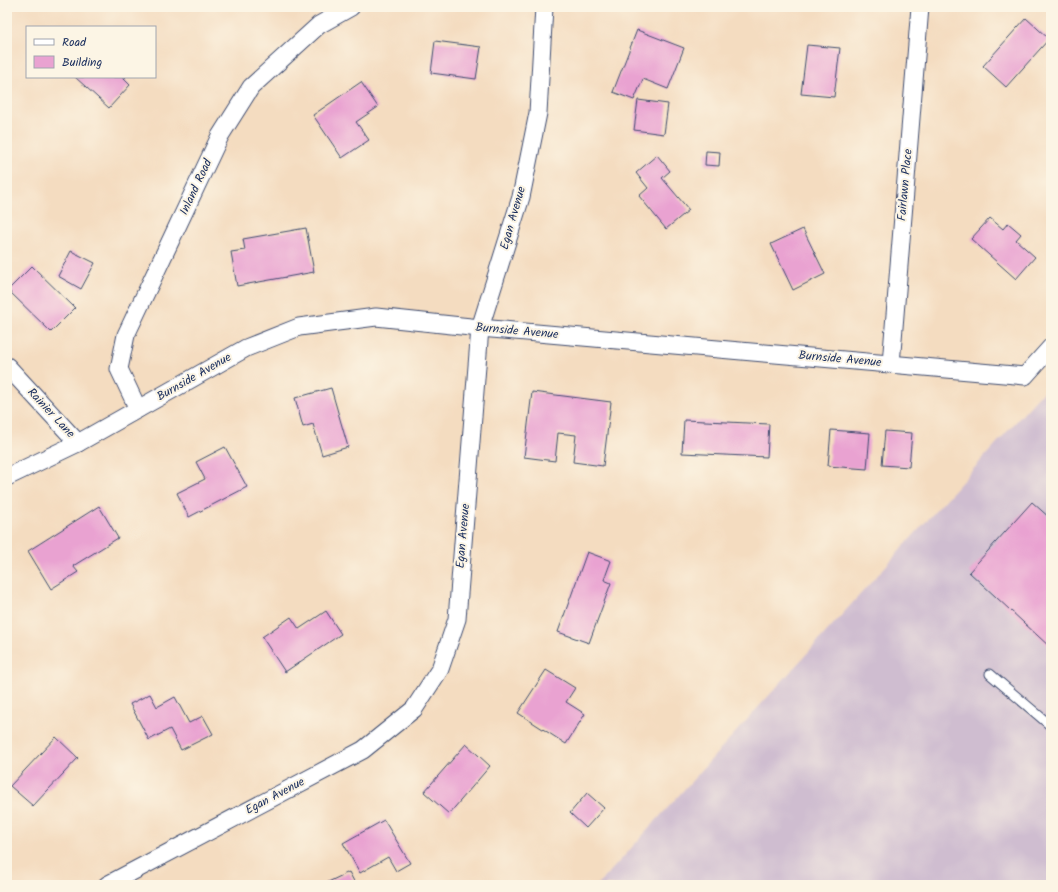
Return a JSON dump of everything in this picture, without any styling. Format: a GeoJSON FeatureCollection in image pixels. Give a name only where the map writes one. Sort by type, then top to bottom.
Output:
{"type":"FeatureCollection","features":[{"type":"Feature","properties":{"kind":"street","name":"Inland Road"},"geometry":{"type":"LineString","coordinates":[[138,409],[119,369],[126,335],[220,136],[251,87],[319,25],[351,7]]}},
{"type":"Feature","properties":{"kind":"street","name":"Egan Avenue"},"geometry":{"type":"LineString","coordinates":[[107,885],[364,750],[414,709],[440,668],[457,619],[480,328],[521,197],[538,114],[544,7]]}},
{"type":"Feature","properties":{"kind":"street","name":"Fairlawn Place"},"geometry":{"type":"LineString","coordinates":[[891,364],[920,7]]}},
{"type":"Feature","properties":{"kind":"street","name":"Burnside Avenue"},"geometry":{"type":"LineString","coordinates":[[7,477],[78,443],[246,348],[299,327],[376,317],[480,328],[1025,376],[1051,347]]}},
{"type":"Feature","properties":{"kind":"street","name":"Rainier Lane"},"geometry":{"type":"LineString","coordinates":[[7,366],[78,443]]}},
{"type":"Feature","properties":{"kind":"lane"},"geometry":{"type":"LineString","coordinates":[[990,674],[1051,726]]}},
{"type":"Feature","properties":{"kind":"shaded area"},"geometry":{"type":"Polygon","coordinates":[[[1051,383],[1051,885],[598,885],[1051,383]]]}},
{"type":"Feature","properties":{"kind":"building"},"geometry":{"type":"Polygon","coordinates":[[[732,7],[732,10],[705,8],[732,7]]]}},
{"type":"Feature","properties":{"kind":"building"},"geometry":{"type":"Polygon","coordinates":[[[1026,18],[1049,39],[1006,87],[983,66],[1026,18]]]}},
{"type":"Feature","properties":{"kind":"building"},"geometry":{"type":"Polygon","coordinates":[[[637,30],[684,48],[668,89],[643,79],[634,100],[613,92],[637,30]]]}},
{"type":"Feature","properties":{"kind":"building"},"geometry":{"type":"Polygon","coordinates":[[[435,41],[481,47],[476,79],[431,73],[435,41]]]}},
{"type":"Feature","properties":{"kind":"building"},"geometry":{"type":"Polygon","coordinates":[[[807,45],[840,48],[834,97],[801,94],[807,45]]]}},
{"type":"Feature","properties":{"kind":"building"},"geometry":{"type":"Polygon","coordinates":[[[76,78],[125,78],[124,79],[130,85],[109,108],[76,78]]]}},
{"type":"Feature","properties":{"kind":"building"},"geometry":{"type":"Polygon","coordinates":[[[361,82],[378,107],[356,122],[369,140],[342,158],[313,115],[361,82]]]}},
{"type":"Feature","properties":{"kind":"building"},"geometry":{"type":"Polygon","coordinates":[[[638,100],[668,104],[664,134],[634,130],[638,100]]]}},
{"type":"Feature","properties":{"kind":"building"},"geometry":{"type":"Polygon","coordinates":[[[706,151],[720,152],[719,166],[705,165],[706,151]]]}},
{"type":"Feature","properties":{"kind":"building"},"geometry":{"type":"Polygon","coordinates":[[[657,155],[670,171],[662,178],[689,210],[666,229],[639,196],[648,188],[636,173],[657,155]]]}},
{"type":"Feature","properties":{"kind":"building"},"geometry":{"type":"Polygon","coordinates":[[[990,218],[1003,229],[1008,223],[1021,234],[1016,240],[1035,257],[1016,279],[971,239],[990,218]]]}},
{"type":"Feature","properties":{"kind":"building"},"geometry":{"type":"Polygon","coordinates":[[[306,228],[314,272],[237,286],[231,252],[245,250],[243,239],[306,228]]]}},
{"type":"Feature","properties":{"kind":"building"},"geometry":{"type":"Polygon","coordinates":[[[803,229],[825,274],[793,290],[771,244],[803,229]]]}},
{"type":"Feature","properties":{"kind":"building"},"geometry":{"type":"Polygon","coordinates":[[[71,251],[95,263],[81,289],[58,276],[71,251]]]}},
{"type":"Feature","properties":{"kind":"building"},"geometry":{"type":"Polygon","coordinates":[[[32,266],[75,308],[51,332],[8,290],[32,266]]]}},
{"type":"Feature","properties":{"kind":"building"},"geometry":{"type":"Polygon","coordinates":[[[331,388],[348,447],[322,455],[313,424],[303,427],[295,398],[331,388]]]}},
{"type":"Feature","properties":{"kind":"building"},"geometry":{"type":"Polygon","coordinates":[[[532,392],[611,402],[603,466],[573,462],[576,435],[558,433],[555,461],[524,457],[532,392]]]}},
{"type":"Feature","properties":{"kind":"building"},"geometry":{"type":"Polygon","coordinates":[[[684,420],[769,424],[767,457],[682,453],[684,420]]]}},
{"type":"Feature","properties":{"kind":"building"},"geometry":{"type":"Polygon","coordinates":[[[831,430],[870,433],[867,469],[828,466],[831,430]]]}},
{"type":"Feature","properties":{"kind":"building"},"geometry":{"type":"Polygon","coordinates":[[[885,431],[912,433],[909,467],[882,465],[885,431]]]}},
{"type":"Feature","properties":{"kind":"building"},"geometry":{"type":"Polygon","coordinates":[[[225,447],[247,487],[189,517],[177,493],[205,479],[196,462],[225,447]]]}},
{"type":"Feature","properties":{"kind":"building"},"geometry":{"type":"Polygon","coordinates":[[[1032,502],[1051,519],[1051,648],[969,572],[1032,502]]]}},
{"type":"Feature","properties":{"kind":"building"},"geometry":{"type":"Polygon","coordinates":[[[99,506],[118,538],[73,566],[78,572],[51,589],[28,551],[99,506]]]}},
{"type":"Feature","properties":{"kind":"building"},"geometry":{"type":"Polygon","coordinates":[[[587,552],[611,561],[604,580],[611,583],[589,643],[558,632],[587,552]]]}},
{"type":"Feature","properties":{"kind":"building"},"geometry":{"type":"Polygon","coordinates":[[[326,611],[341,634],[285,672],[262,637],[291,617],[299,629],[326,611]]]}},
{"type":"Feature","properties":{"kind":"building"},"geometry":{"type":"Polygon","coordinates":[[[546,670],[575,688],[566,702],[585,714],[566,744],[518,713],[546,670]]]}},
{"type":"Feature","properties":{"kind":"building"},"geometry":{"type":"Polygon","coordinates":[[[150,694],[157,707],[175,697],[189,723],[203,716],[213,734],[181,750],[170,729],[149,740],[130,704],[150,694]]]}},
{"type":"Feature","properties":{"kind":"building"},"geometry":{"type":"Polygon","coordinates":[[[56,737],[78,758],[33,806],[10,786],[56,737]]]}},
{"type":"Feature","properties":{"kind":"building"},"geometry":{"type":"Polygon","coordinates":[[[466,744],[490,766],[449,814],[424,792],[466,744]]]}},
{"type":"Feature","properties":{"kind":"building"},"geometry":{"type":"Polygon","coordinates":[[[587,793],[604,808],[586,828],[570,813],[587,793]]]}},
{"type":"Feature","properties":{"kind":"building"},"geometry":{"type":"Polygon","coordinates":[[[384,820],[410,863],[396,871],[388,857],[360,873],[343,843],[384,820]]]}},
{"type":"Feature","properties":{"kind":"building"},"geometry":{"type":"Polygon","coordinates":[[[349,872],[356,885],[322,885],[349,872]]]}}]}
